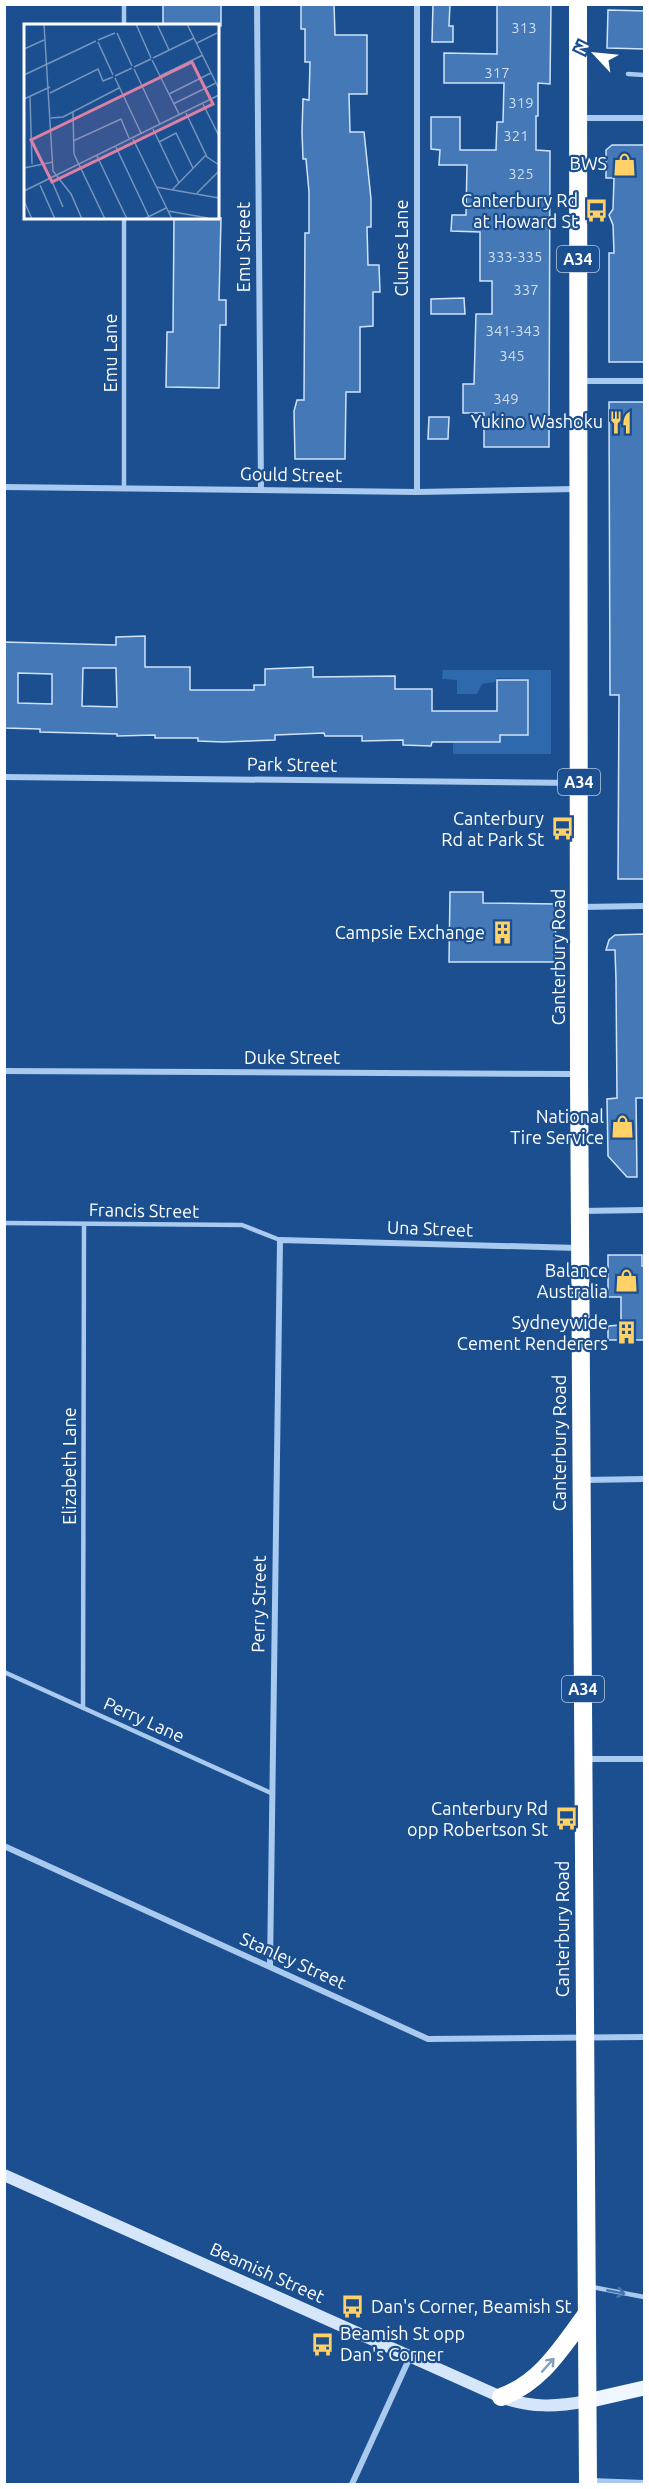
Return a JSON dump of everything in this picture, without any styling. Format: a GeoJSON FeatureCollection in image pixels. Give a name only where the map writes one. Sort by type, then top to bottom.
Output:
{"type":"FeatureCollection","features":[{"type":"Feature","properties":{"kind":"highway","name":"Canterbury Road"},"geometry":{"type":"LineString","coordinates":[[578,4],[579,1074],[588,2482]]}},
{"type":"Feature","properties":{"kind":"highway"},"geometry":{"type":"LineString","coordinates":[[501,2397],[521,2391],[534,2379],[558,2354],[586,2314]]}},
{"type":"Feature","properties":{"kind":"main road","name":"Beamish Street"},"geometry":{"type":"LineString","coordinates":[[4,2175],[501,2397],[535,2406],[555,2407],[587,2401]]}},
{"type":"Feature","properties":{"kind":"main road"},"geometry":{"type":"LineString","coordinates":[[587,2401],[645,2388]]}},
{"type":"Feature","properties":{"kind":"street","name":"Emu Street"},"geometry":{"type":"LineString","coordinates":[[257,4],[261,490]]}},
{"type":"Feature","properties":{"kind":"street","name":"Clunes Lane"},"geometry":{"type":"LineString","coordinates":[[417,4],[417,492]]}},
{"type":"Feature","properties":{"kind":"street"},"geometry":{"type":"LineString","coordinates":[[578,118],[645,118]]}},
{"type":"Feature","properties":{"kind":"street"},"geometry":{"type":"LineString","coordinates":[[578,381],[645,381]]}},
{"type":"Feature","properties":{"kind":"street","name":"Gould Street"},"geometry":{"type":"LineString","coordinates":[[4,487],[417,492],[578,489]]}},
{"type":"Feature","properties":{"kind":"street","name":"Park Street"},"geometry":{"type":"LineString","coordinates":[[4,777],[579,783]]}},
{"type":"Feature","properties":{"kind":"street"},"geometry":{"type":"LineString","coordinates":[[580,907],[645,906]]}},
{"type":"Feature","properties":{"kind":"street","name":"Duke Street"},"geometry":{"type":"LineString","coordinates":[[4,1071],[579,1074]]}},
{"type":"Feature","properties":{"kind":"street"},"geometry":{"type":"LineString","coordinates":[[580,1211],[645,1210]]}},
{"type":"Feature","properties":{"kind":"street","name":"Una Street"},"geometry":{"type":"LineString","coordinates":[[280,1240],[580,1248]]}},
{"type":"Feature","properties":{"kind":"street","name":"Perry Street"},"geometry":{"type":"LineString","coordinates":[[270,1967],[280,1240]]}},
{"type":"Feature","properties":{"kind":"street"},"geometry":{"type":"LineString","coordinates":[[581,1480],[645,1479]]}},
{"type":"Feature","properties":{"kind":"street"},"geometry":{"type":"LineString","coordinates":[[583,1759],[645,1760]]}},
{"type":"Feature","properties":{"kind":"street","name":"Stanley Street"},"geometry":{"type":"LineString","coordinates":[[4,1846],[428,2039],[645,2037]]}},
{"type":"Feature","properties":{"kind":"street"},"geometry":{"type":"LineString","coordinates":[[352,2484],[410,2357]]}},
{"type":"Feature","properties":{"kind":"street"},"geometry":{"type":"LineString","coordinates":[[588,2482],[645,2483]]}},
{"type":"Feature","properties":{"kind":"lane"},"geometry":{"type":"LineString","coordinates":[[124,4],[124,24]]}},
{"type":"Feature","properties":{"kind":"lane"},"geometry":{"type":"LineString","coordinates":[[628,74],[645,75]]}},
{"type":"Feature","properties":{"kind":"lane","name":"Emu Lane"},"geometry":{"type":"LineString","coordinates":[[124,219],[124,489]]}},
{"type":"Feature","properties":{"kind":"lane","name":"Francis Street"},"geometry":{"type":"LineString","coordinates":[[4,1223],[242,1225],[280,1240]]}},
{"type":"Feature","properties":{"kind":"lane","name":"Elizabeth Lane"},"geometry":{"type":"LineString","coordinates":[[83,1708],[84,1224]]}},
{"type":"Feature","properties":{"kind":"lane","name":"Perry Lane"},"geometry":{"type":"LineString","coordinates":[[4,1672],[271,1793]]}},
{"type":"Feature","properties":{"kind":"lane"},"geometry":{"type":"LineString","coordinates":[[586,2286],[645,2297]]}},
{"type":"Feature","properties":{"kind":"shaded area"},"geometry":{"type":"Polygon","coordinates":[[[443,670],[551,670],[551,754],[453,754],[453,743],[499,743],[499,734],[529,734],[529,679],[497,678],[495,682],[482,684],[477,694],[457,694],[457,680],[442,679],[443,670]]]}},
{"type":"Feature","properties":{"kind":"building"},"geometry":{"type":"Polygon","coordinates":[[[163,4],[221,4],[221,26],[219,24],[163,24],[163,4]]]}},
{"type":"Feature","properties":{"kind":"building"},"geometry":{"type":"Polygon","coordinates":[[[301,4],[334,4],[335,35],[367,35],[367,94],[349,94],[350,132],[364,132],[371,199],[371,227],[367,227],[368,265],[379,265],[380,292],[373,292],[373,326],[360,327],[360,392],[346,392],[345,459],[295,459],[294,411],[297,400],[304,400],[305,233],[309,233],[309,192],[306,159],[303,159],[302,132],[303,99],[309,100],[310,62],[305,62],[305,29],[301,29],[301,4]]]}},
{"type":"Feature","properties":{"kind":"building"},"geometry":{"type":"Polygon","coordinates":[[[433,4],[450,4],[449,26],[453,26],[453,42],[432,42],[433,4]]]}},
{"type":"Feature","properties":{"kind":"building"},"geometry":{"type":"Polygon","coordinates":[[[497,4],[551,4],[550,84],[538,83],[538,116],[536,116],[536,150],[550,151],[549,447],[484,447],[484,413],[463,413],[463,384],[474,384],[476,314],[492,314],[492,281],[480,281],[480,232],[451,231],[452,215],[466,215],[467,165],[439,165],[440,150],[431,149],[431,117],[460,117],[460,150],[496,150],[497,122],[503,122],[504,83],[444,83],[444,53],[497,54],[497,4]]]}},
{"type":"Feature","properties":{"kind":"building"},"geometry":{"type":"Polygon","coordinates":[[[608,10],[645,11],[645,49],[607,48],[608,10]]]}},
{"type":"Feature","properties":{"kind":"building"},"geometry":{"type":"Polygon","coordinates":[[[612,145],[645,145],[645,362],[609,362],[609,253],[614,253],[613,225],[609,215],[613,209],[614,178],[606,178],[606,150],[612,145]]]}},
{"type":"Feature","properties":{"kind":"building"},"geometry":{"type":"Polygon","coordinates":[[[221,218],[219,300],[226,300],[226,325],[220,325],[219,388],[166,387],[167,332],[173,332],[174,219],[221,218]]]}},
{"type":"Feature","properties":{"kind":"building"},"geometry":{"type":"Polygon","coordinates":[[[464,298],[465,314],[431,314],[431,299],[464,298]]]}},
{"type":"Feature","properties":{"kind":"building"},"geometry":{"type":"Polygon","coordinates":[[[609,402],[645,402],[645,879],[618,879],[619,695],[610,695],[609,402]]]}},
{"type":"Feature","properties":{"kind":"building"},"geometry":{"type":"Polygon","coordinates":[[[429,417],[449,417],[448,439],[428,439],[429,417]]]}},
{"type":"Feature","properties":{"kind":"building"},"geometry":{"type":"Polygon","coordinates":[[[145,636],[145,667],[190,667],[190,690],[254,690],[254,685],[265,685],[265,669],[313,667],[313,677],[395,676],[395,689],[432,689],[432,711],[497,711],[497,680],[528,680],[528,735],[500,735],[500,742],[432,742],[431,746],[403,745],[403,740],[362,741],[362,736],[325,736],[324,733],[275,735],[275,740],[223,742],[198,741],[198,738],[155,738],[155,735],[117,736],[117,734],[40,732],[40,729],[4,728],[4,642],[116,645],[116,637],[145,636]],[[83,668],[82,706],[117,707],[116,668],[83,668]],[[18,673],[18,703],[52,704],[52,674],[18,673]]]}},
{"type":"Feature","properties":{"kind":"building","name":"Campsie Exchange"},"geometry":{"type":"Polygon","coordinates":[[[450,892],[483,892],[483,903],[556,904],[555,962],[449,962],[450,892]]]}},
{"type":"Feature","properties":{"kind":"building"},"geometry":{"type":"Polygon","coordinates":[[[645,934],[645,1098],[636,1098],[637,1177],[627,1177],[608,1156],[607,1099],[617,1098],[616,980],[615,950],[606,950],[609,940],[615,935],[645,934]]]}},
{"type":"Feature","properties":{"kind":"building"},"geometry":{"type":"Polygon","coordinates":[[[608,1255],[642,1255],[642,1266],[645,1266],[645,1340],[608,1340],[608,1326],[621,1325],[621,1297],[608,1297],[608,1255]]]}},
{"type":"Feature","properties":{"kind":"place","name":"BWS"},"geometry":{"type":"Point","coordinates":[625,164]}},
{"type":"Feature","properties":{"kind":"place","name":"Canterbury Rd at Howard St"},"geometry":{"type":"Point","coordinates":[596,211]}},
{"type":"Feature","properties":{"kind":"place","name":"Yukino Washoku"},"geometry":{"type":"Point","coordinates":[621,422]}},
{"type":"Feature","properties":{"kind":"place","name":"Canterbury Rd at Park St"},"geometry":{"type":"Point","coordinates":[562,829]}},
{"type":"Feature","properties":{"kind":"place","name":"Campsie Exchange"},"geometry":{"type":"Point","coordinates":[503,933]}},
{"type":"Feature","properties":{"kind":"place","name":"National Tire Service"},"geometry":{"type":"Point","coordinates":[622,1127]}},
{"type":"Feature","properties":{"kind":"place","name":"Balance Australia"},"geometry":{"type":"Point","coordinates":[626,1281]}},
{"type":"Feature","properties":{"kind":"place","name":"Sydneywide Cement Renderers"},"geometry":{"type":"Point","coordinates":[626,1333]}},
{"type":"Feature","properties":{"kind":"place","name":"Canterbury Rd opp Robertson St"},"geometry":{"type":"Point","coordinates":[566,1819]}},
{"type":"Feature","properties":{"kind":"place","name":"Dan's Corner, Beamish St"},"geometry":{"type":"Point","coordinates":[353,2307]}},
{"type":"Feature","properties":{"kind":"place","name":"Beamish St opp Dan's Corner"},"geometry":{"type":"Point","coordinates":[322,2344]}}]}
